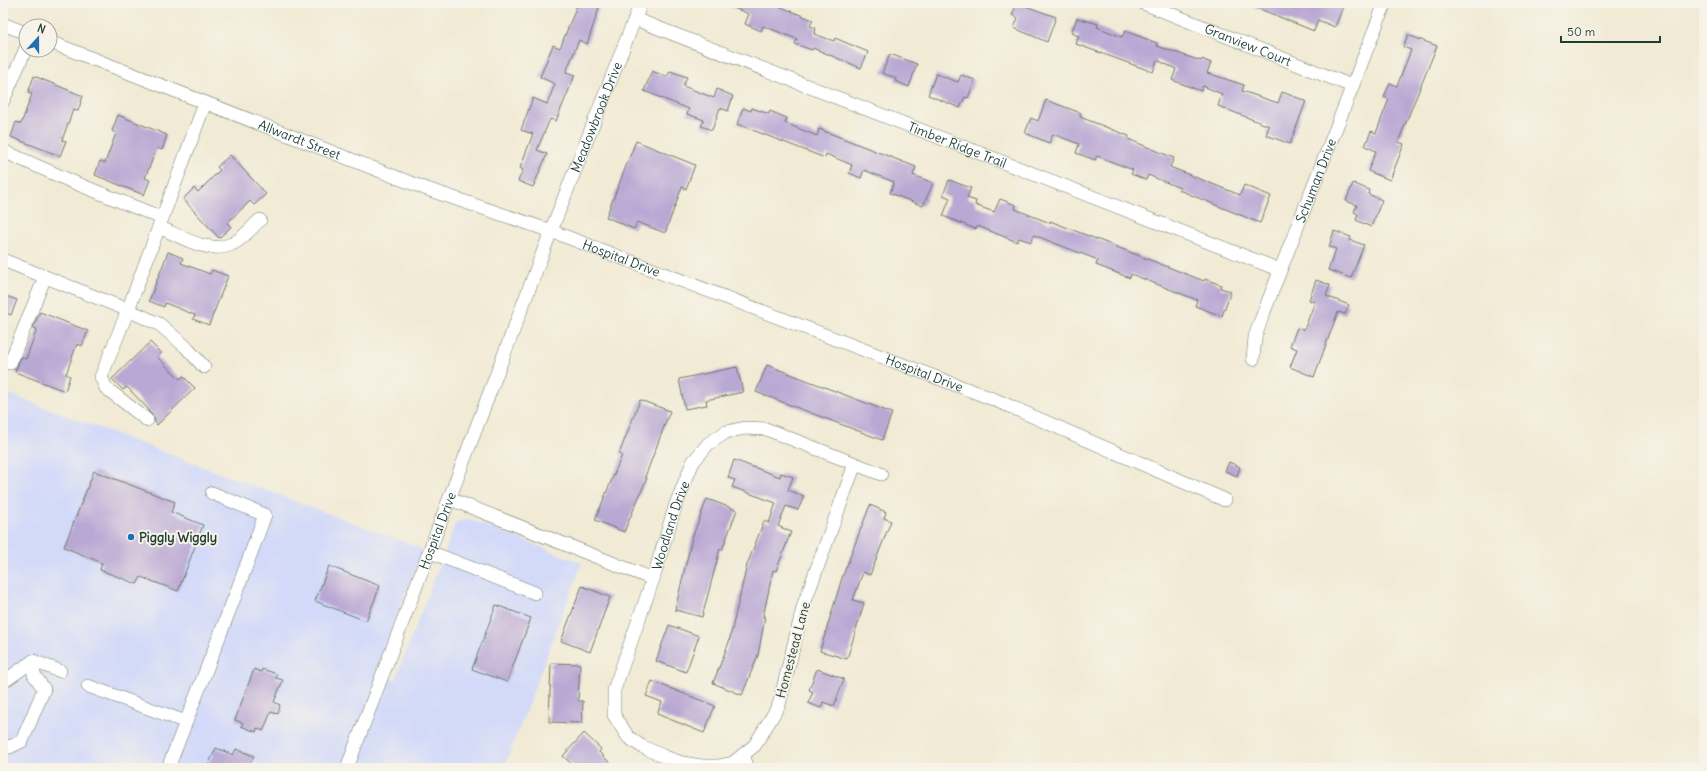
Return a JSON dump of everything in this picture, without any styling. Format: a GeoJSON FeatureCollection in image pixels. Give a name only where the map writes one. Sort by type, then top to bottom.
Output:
{"type":"FeatureCollection","features":[{"type":"Feature","properties":{"kind":"street","name":"Meadowbrook Drive"},"geometry":{"type":"LineString","coordinates":[[551,231],[642,3]]}},
{"type":"Feature","properties":{"kind":"street","name":"Granview Court"},"geometry":{"type":"LineString","coordinates":[[1143,3],[1352,86]]}},
{"type":"Feature","properties":{"kind":"street","name":"Schuman Drive"},"geometry":{"type":"LineString","coordinates":[[1253,359],[1255,337],[1385,3]]}},
{"type":"Feature","properties":{"kind":"street","name":"Timber Ridge Trail"},"geometry":{"type":"LineString","coordinates":[[635,19],[1280,270]]}},
{"type":"Feature","properties":{"kind":"street"},"geometry":{"type":"LineString","coordinates":[[3,24],[18,30]]}},
{"type":"Feature","properties":{"kind":"street","name":"Allwardt Street"},"geometry":{"type":"LineString","coordinates":[[58,45],[424,188],[551,231]]}},
{"type":"Feature","properties":{"kind":"street"},"geometry":{"type":"LineString","coordinates":[[3,101],[22,58]]}},
{"type":"Feature","properties":{"kind":"street"},"geometry":{"type":"LineString","coordinates":[[147,420],[106,388],[101,377],[128,310],[205,103]]}},
{"type":"Feature","properties":{"kind":"street"},"geometry":{"type":"LineString","coordinates":[[3,150],[160,222],[200,245],[212,248],[232,244],[260,220]]}},
{"type":"Feature","properties":{"kind":"street","name":"Hospital Drive"},"geometry":{"type":"LineString","coordinates":[[347,768],[551,231],[994,399],[1225,500]]}},
{"type":"Feature","properties":{"kind":"street"},"geometry":{"type":"LineString","coordinates":[[3,260],[159,324],[185,346],[204,367]]}},
{"type":"Feature","properties":{"kind":"street"},"geometry":{"type":"LineString","coordinates":[[10,363],[45,277]]}},
{"type":"Feature","properties":{"kind":"street","name":"Woodland Drive"},"geometry":{"type":"LineString","coordinates":[[450,499],[653,579],[676,504],[693,462],[708,444],[726,432],[745,428],[766,429],[881,474]]}},
{"type":"Feature","properties":{"kind":"street","name":"Homestead Lane"},"geometry":{"type":"LineString","coordinates":[[653,579],[614,690],[614,715],[628,737],[641,746],[682,763],[702,766],[718,766],[733,763],[755,745],[778,705],[804,604],[854,464]]}},
{"type":"Feature","properties":{"kind":"street"},"geometry":{"type":"LineString","coordinates":[[168,768],[265,515],[212,493]]}},
{"type":"Feature","properties":{"kind":"street"},"geometry":{"type":"LineString","coordinates":[[430,552],[535,593]]}},
{"type":"Feature","properties":{"kind":"street"},"geometry":{"type":"LineString","coordinates":[[33,661],[60,671]]}},
{"type":"Feature","properties":{"kind":"street"},"geometry":{"type":"LineString","coordinates":[[3,682],[33,661]]}},
{"type":"Feature","properties":{"kind":"street"},"geometry":{"type":"LineString","coordinates":[[3,746],[10,747],[22,741],[44,689],[34,675],[33,661]]}},
{"type":"Feature","properties":{"kind":"street"},"geometry":{"type":"LineString","coordinates":[[88,686],[186,722]]}},
{"type":"Feature","properties":{"kind":"street"},"geometry":{"type":"LineString","coordinates":[[743,755],[748,768]]}},
{"type":"Feature","properties":{"kind":"shaded area"},"geometry":{"type":"Polygon","coordinates":[[[3,392],[423,549],[375,672],[395,680],[457,522],[468,519],[582,563],[504,768],[3,768],[3,392]]]}},
{"type":"Feature","properties":{"kind":"building"},"geometry":{"type":"Polygon","coordinates":[[[578,3],[587,3],[599,8],[587,44],[579,40],[566,72],[575,75],[556,121],[550,119],[537,150],[547,154],[533,187],[518,181],[523,170],[520,168],[533,134],[521,130],[533,98],[547,104],[555,84],[540,77],[553,45],[560,48],[578,3]]]}},
{"type":"Feature","properties":{"kind":"building"},"geometry":{"type":"Polygon","coordinates":[[[722,3],[771,3],[813,20],[810,26],[816,28],[814,34],[834,41],[835,38],[868,52],[861,68],[813,48],[812,50],[795,44],[797,39],[763,26],[761,31],[745,24],[749,14],[722,3]]]}},
{"type":"Feature","properties":{"kind":"building"},"geometry":{"type":"Polygon","coordinates":[[[1017,3],[1056,17],[1047,42],[1014,28],[1018,18],[1012,15],[1017,3]]]}},
{"type":"Feature","properties":{"kind":"building"},"geometry":{"type":"Polygon","coordinates":[[[1245,3],[1334,3],[1343,7],[1335,27],[1318,20],[1314,31],[1245,3]]]}},
{"type":"Feature","properties":{"kind":"building"},"geometry":{"type":"Polygon","coordinates":[[[1077,18],[1098,24],[1097,27],[1122,37],[1125,31],[1157,43],[1157,46],[1201,61],[1202,59],[1211,63],[1207,73],[1244,85],[1242,91],[1278,103],[1282,92],[1306,101],[1290,144],[1266,135],[1269,126],[1218,106],[1222,94],[1203,86],[1201,91],[1172,80],[1176,69],[1157,60],[1153,72],[1076,44],[1079,36],[1071,33],[1077,18]]]}},
{"type":"Feature","properties":{"kind":"building"},"geometry":{"type":"Polygon","coordinates":[[[1408,35],[1437,46],[1398,142],[1404,144],[1390,180],[1368,171],[1376,151],[1365,146],[1371,131],[1376,133],[1389,99],[1384,97],[1390,83],[1397,86],[1411,50],[1403,47],[1408,35]]]}},
{"type":"Feature","properties":{"kind":"building"},"geometry":{"type":"Polygon","coordinates":[[[890,54],[917,64],[909,87],[895,81],[896,78],[882,73],[890,54]]]}},
{"type":"Feature","properties":{"kind":"building"},"geometry":{"type":"Polygon","coordinates":[[[652,71],[667,77],[670,71],[687,77],[683,86],[714,98],[717,89],[733,96],[728,111],[720,108],[712,130],[701,126],[704,120],[687,114],[689,109],[644,91],[652,71]]]}},
{"type":"Feature","properties":{"kind":"building"},"geometry":{"type":"Polygon","coordinates":[[[936,74],[958,82],[961,75],[975,80],[968,98],[965,97],[960,108],[928,95],[936,74]]]}},
{"type":"Feature","properties":{"kind":"building"},"geometry":{"type":"Polygon","coordinates":[[[34,76],[83,96],[78,111],[73,110],[62,140],[66,141],[60,156],[11,137],[16,122],[21,124],[32,94],[28,93],[34,76]]]}},
{"type":"Feature","properties":{"kind":"building"},"geometry":{"type":"Polygon","coordinates":[[[1046,100],[1081,113],[1080,117],[1129,136],[1128,139],[1174,158],[1170,167],[1240,195],[1244,185],[1271,196],[1260,223],[1179,190],[1180,188],[1148,175],[1146,180],[1131,174],[1133,170],[1097,156],[1095,160],[1076,153],[1079,144],[1053,134],[1049,143],[1025,133],[1031,118],[1038,121],[1046,100]]]}},
{"type":"Feature","properties":{"kind":"building"},"geometry":{"type":"Polygon","coordinates":[[[743,108],[751,111],[752,108],[769,114],[770,111],[787,118],[785,123],[817,136],[819,129],[916,167],[913,175],[933,183],[923,206],[890,193],[894,182],[864,170],[861,178],[849,173],[852,165],[826,154],[825,158],[737,124],[743,108]]]}},
{"type":"Feature","properties":{"kind":"building"},"geometry":{"type":"Polygon","coordinates":[[[118,115],[167,135],[162,150],[157,148],[145,178],[150,180],[144,195],[95,175],[100,161],[105,163],[116,133],[112,131],[118,115]]]}},
{"type":"Feature","properties":{"kind":"building"},"geometry":{"type":"Polygon","coordinates":[[[636,141],[695,165],[686,189],[682,187],[665,233],[637,222],[634,229],[606,217],[636,141]]]}},
{"type":"Feature","properties":{"kind":"building"},"geometry":{"type":"Polygon","coordinates":[[[230,155],[266,194],[254,205],[250,201],[227,223],[231,227],[219,238],[183,199],[194,188],[198,192],[220,170],[217,167],[230,155]]]}},
{"type":"Feature","properties":{"kind":"building"},"geometry":{"type":"Polygon","coordinates":[[[949,180],[971,188],[967,198],[976,201],[975,205],[994,212],[1000,199],[1016,205],[1015,209],[1050,223],[1050,221],[1204,281],[1205,279],[1221,285],[1220,288],[1231,291],[1222,316],[1195,306],[1197,300],[1131,274],[1130,278],[1096,265],[1098,260],[1034,235],[1031,242],[1019,238],[1017,242],[978,226],[976,229],[943,216],[950,198],[943,195],[949,180]]]}},
{"type":"Feature","properties":{"kind":"building"},"geometry":{"type":"Polygon","coordinates":[[[1353,183],[1369,190],[1368,194],[1382,200],[1371,227],[1356,220],[1358,214],[1354,212],[1357,205],[1346,201],[1353,183]]]}},
{"type":"Feature","properties":{"kind":"building"},"geometry":{"type":"Polygon","coordinates":[[[1334,231],[1351,237],[1350,240],[1364,245],[1351,278],[1328,270],[1336,249],[1329,247],[1334,231]]]}},
{"type":"Feature","properties":{"kind":"building"},"geometry":{"type":"Polygon","coordinates":[[[168,252],[183,258],[181,263],[210,274],[212,270],[228,276],[209,325],[193,319],[195,315],[165,303],[164,307],[149,301],[168,252]]]}},
{"type":"Feature","properties":{"kind":"building"},"geometry":{"type":"Polygon","coordinates":[[[1316,280],[1330,285],[1326,296],[1349,305],[1345,314],[1338,312],[1314,377],[1290,367],[1297,349],[1290,346],[1297,328],[1304,330],[1315,302],[1309,300],[1316,280]]]}},
{"type":"Feature","properties":{"kind":"building"},"geometry":{"type":"Polygon","coordinates":[[[3,295],[17,300],[11,315],[3,312],[3,295]]]}},
{"type":"Feature","properties":{"kind":"building"},"geometry":{"type":"Polygon","coordinates":[[[40,312],[88,331],[82,346],[77,344],[66,374],[70,376],[65,391],[15,372],[21,357],[26,359],[37,329],[33,328],[40,312]]]}},
{"type":"Feature","properties":{"kind":"building"},"geometry":{"type":"Polygon","coordinates":[[[150,342],[161,353],[157,357],[180,379],[183,376],[195,388],[157,425],[154,417],[148,411],[149,410],[127,387],[123,390],[112,379],[150,342]]]}},
{"type":"Feature","properties":{"kind":"building"},"geometry":{"type":"Polygon","coordinates":[[[767,365],[892,413],[882,440],[756,392],[767,365]]]}},
{"type":"Feature","properties":{"kind":"building"},"geometry":{"type":"Polygon","coordinates":[[[737,367],[743,392],[706,400],[707,405],[685,409],[679,379],[737,367]]]}},
{"type":"Feature","properties":{"kind":"building"},"geometry":{"type":"Polygon","coordinates":[[[640,400],[670,411],[645,477],[647,478],[624,532],[595,520],[622,455],[619,454],[640,400]]]}},
{"type":"Feature","properties":{"kind":"building"},"geometry":{"type":"Polygon","coordinates":[[[734,460],[780,477],[781,473],[793,477],[788,490],[804,496],[798,510],[786,506],[778,526],[791,532],[776,571],[773,570],[763,617],[765,617],[758,655],[742,695],[713,683],[729,642],[747,565],[764,521],[769,523],[776,503],[732,487],[735,480],[728,478],[734,460]]]}},
{"type":"Feature","properties":{"kind":"building"},"geometry":{"type":"Polygon","coordinates":[[[1229,462],[1240,467],[1237,476],[1225,471],[1229,462]]]}},
{"type":"Feature","properties":{"kind":"building"},"geometry":{"type":"Polygon","coordinates":[[[94,471],[175,502],[171,512],[203,525],[178,591],[141,577],[137,584],[100,570],[102,563],[64,547],[94,471]]]}},
{"type":"Feature","properties":{"kind":"building"},"geometry":{"type":"Polygon","coordinates":[[[707,499],[737,510],[722,550],[720,549],[702,617],[675,610],[692,538],[707,499]]]}},
{"type":"Feature","properties":{"kind":"building"},"geometry":{"type":"Polygon","coordinates":[[[870,505],[886,512],[884,518],[891,521],[870,575],[863,572],[853,600],[864,603],[847,659],[820,651],[842,578],[870,505]]]}},
{"type":"Feature","properties":{"kind":"building"},"geometry":{"type":"Polygon","coordinates":[[[329,566],[380,586],[366,621],[315,601],[329,566]]]}},
{"type":"Feature","properties":{"kind":"building"},"geometry":{"type":"Polygon","coordinates":[[[582,586],[610,597],[590,652],[561,641],[582,586]]]}},
{"type":"Feature","properties":{"kind":"building"},"geometry":{"type":"Polygon","coordinates":[[[496,605],[531,618],[507,682],[472,669],[496,605]]]}},
{"type":"Feature","properties":{"kind":"building"},"geometry":{"type":"Polygon","coordinates":[[[669,625],[699,636],[686,672],[656,661],[669,625]]]}},
{"type":"Feature","properties":{"kind":"building"},"geometry":{"type":"Polygon","coordinates":[[[551,663],[580,664],[578,701],[583,701],[582,723],[549,722],[551,663]]]}},
{"type":"Feature","properties":{"kind":"building"},"geometry":{"type":"Polygon","coordinates":[[[254,669],[261,672],[262,669],[277,674],[276,678],[283,680],[274,702],[280,705],[278,714],[271,712],[263,731],[257,728],[256,732],[241,726],[243,723],[235,720],[254,669]]]}},
{"type":"Feature","properties":{"kind":"building"},"geometry":{"type":"Polygon","coordinates":[[[817,669],[844,679],[834,706],[823,702],[821,708],[808,703],[813,692],[809,690],[817,669]]]}},
{"type":"Feature","properties":{"kind":"building"},"geometry":{"type":"Polygon","coordinates":[[[652,681],[715,706],[704,733],[657,714],[662,702],[646,696],[652,681]]]}},
{"type":"Feature","properties":{"kind":"building"},"geometry":{"type":"Polygon","coordinates":[[[584,733],[601,749],[599,752],[615,768],[576,768],[563,756],[584,733]]]}},
{"type":"Feature","properties":{"kind":"building"},"geometry":{"type":"Polygon","coordinates":[[[216,748],[233,755],[236,749],[254,756],[247,768],[207,768],[216,748]]]}},
{"type":"Feature","properties":{"kind":"place","name":"Piggly Wiggly"},"geometry":{"type":"Point","coordinates":[131,537]}}]}
